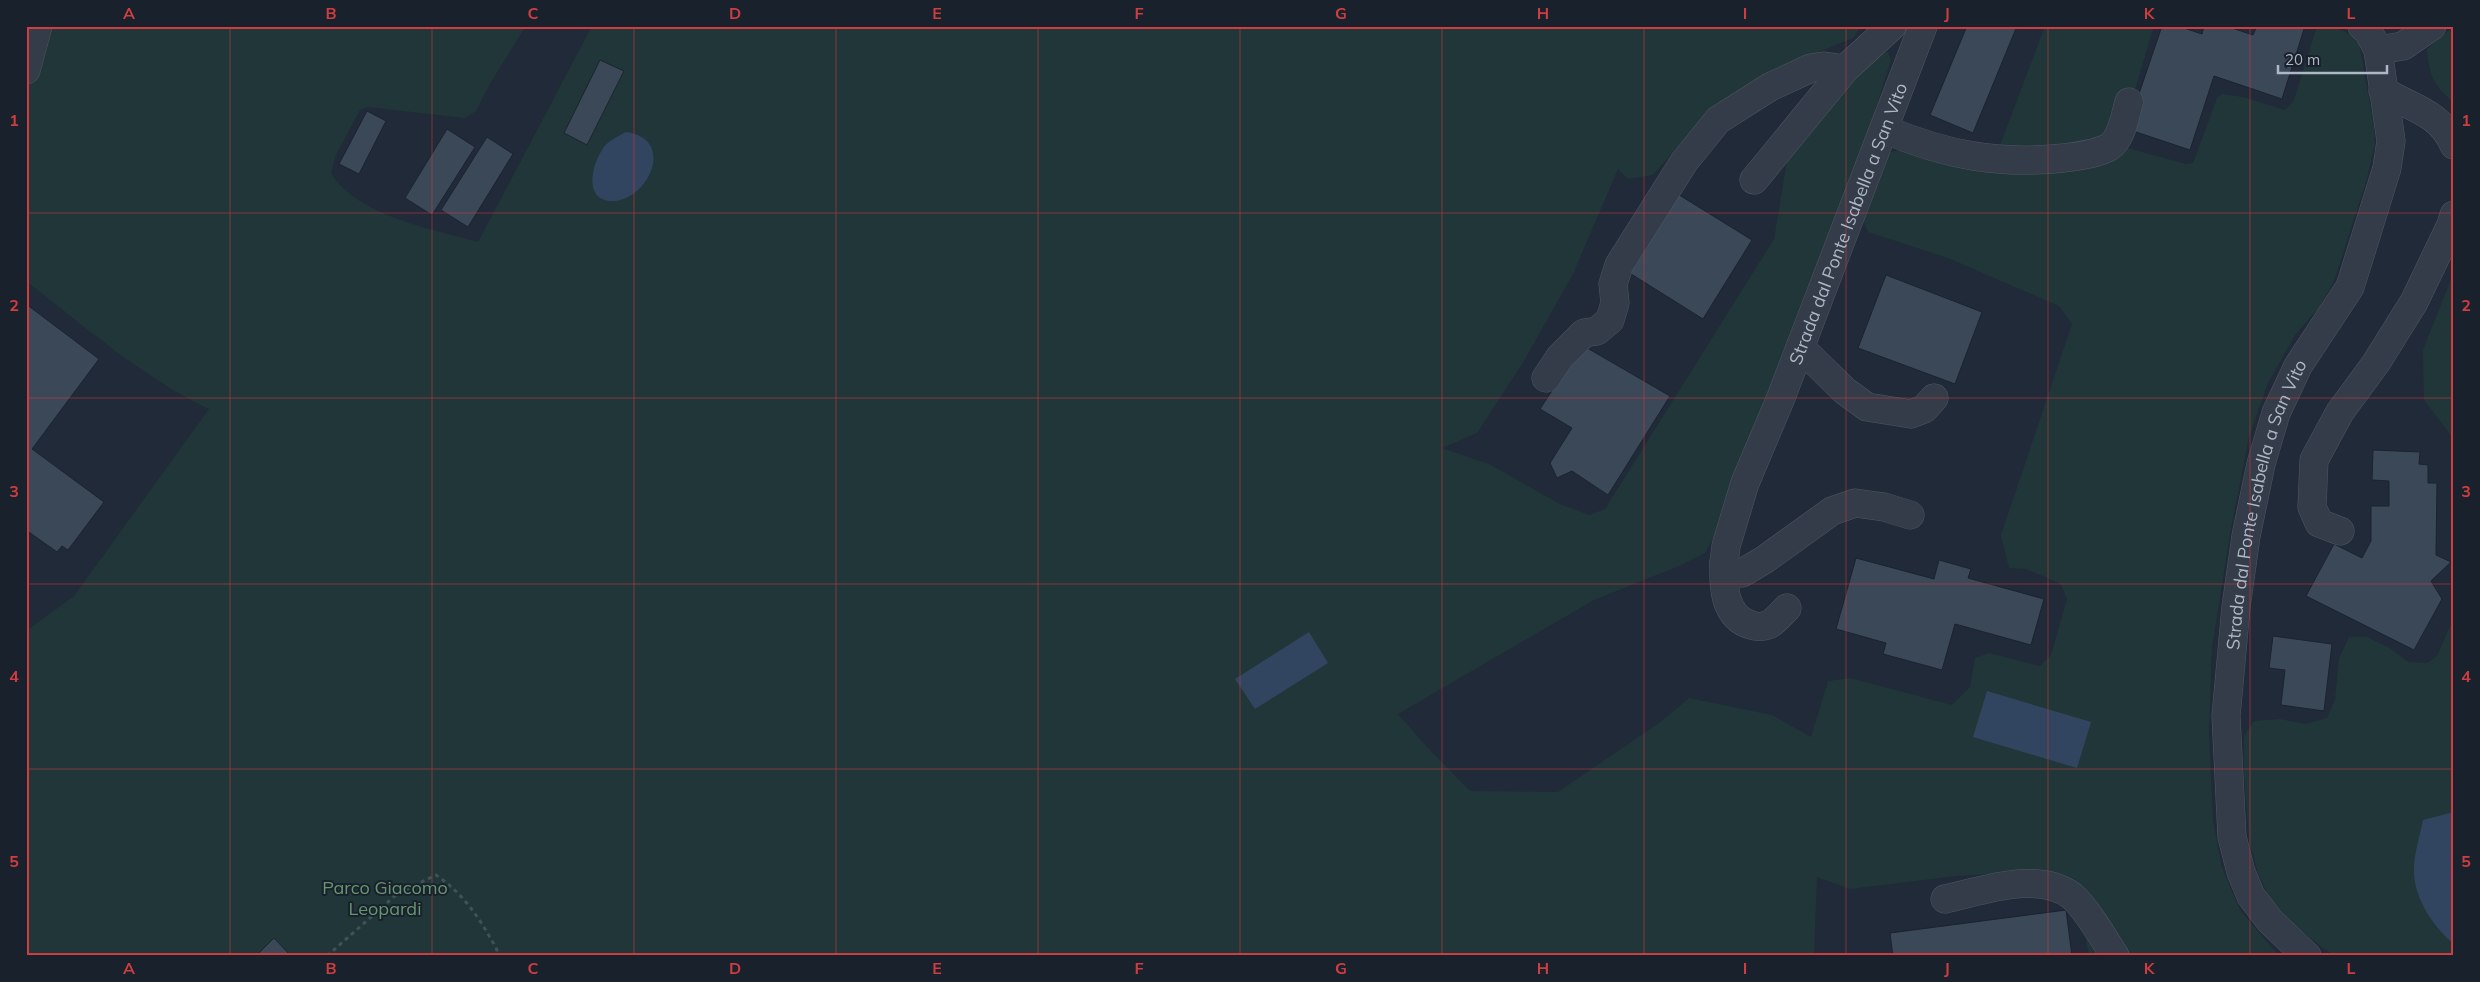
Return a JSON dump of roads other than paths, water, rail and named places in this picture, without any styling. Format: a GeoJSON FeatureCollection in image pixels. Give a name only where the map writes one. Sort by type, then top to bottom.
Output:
{"type":"FeatureCollection","features":[{"type":"Feature","properties":{"kind":"street"},"geometry":{"type":"LineString","coordinates":[[26,70],[38,26]]}},
{"type":"Feature","properties":{"kind":"street"},"geometry":{"type":"LineString","coordinates":[[1754,180],[1845,69],[1892,26]]}},
{"type":"Feature","properties":{"kind":"street","name":"Strada dal Ponte Isabella a San Vito"},"geometry":{"type":"LineString","coordinates":[[1787,608],[1770,624],[1757,627],[1740,622],[1729,605],[1723,588],[1726,546],[1745,483],[1800,346],[1923,26]]}},
{"type":"Feature","properties":{"kind":"street","name":"Strada dal Ponte Isabella a San Vito"},"geometry":{"type":"LineString","coordinates":[[2300,953],[2270,921],[2251,896],[2241,872],[2232,837],[2226,716],[2231,653],[2246,536],[2261,464],[2276,414],[2298,366],[2350,287],[2387,168],[2391,141],[2378,50],[2368,31],[2362,26]]}},
{"type":"Feature","properties":{"kind":"street"},"geometry":{"type":"LineString","coordinates":[[2378,50],[2403,46],[2432,26]]}},
{"type":"Feature","properties":{"kind":"street"},"geometry":{"type":"LineString","coordinates":[[1546,378],[1560,357],[1584,333],[1597,331],[1610,320],[1615,303],[1613,284],[1619,265],[1684,162],[1718,120],[1770,86],[1811,68],[1824,66],[1845,69]]}},
{"type":"Feature","properties":{"kind":"street"},"geometry":{"type":"LineString","coordinates":[[2383,90],[2404,104],[2438,120],[2450,135],[2454,145]]}},
{"type":"Feature","properties":{"kind":"street"},"geometry":{"type":"LineString","coordinates":[[1884,129],[1908,139],[1951,152],[1996,160],[2042,160],[2076,156],[2110,146],[2120,134],[2129,102]]}},
{"type":"Feature","properties":{"kind":"street"},"geometry":{"type":"LineString","coordinates":[[2340,532],[2319,523],[2312,507],[2314,460],[2340,412],[2376,363],[2414,302],[2451,225],[2454,214]]}},
{"type":"Feature","properties":{"kind":"street"},"geometry":{"type":"LineString","coordinates":[[1800,346],[1845,392],[1867,407],[1911,414],[1924,408],[1934,398]]}},
{"type":"Feature","properties":{"kind":"street"},"geometry":{"type":"LineString","coordinates":[[1724,562],[1728,572],[1742,573],[1764,560],[1832,511],[1855,503],[1884,507],[1910,515]]}},
{"type":"Feature","properties":{"kind":"street"},"geometry":{"type":"LineString","coordinates":[[1945,899],[2016,885],[2050,884],[2072,897],[2115,956]]}},
{"type":"Feature","properties":{"kind":"water"},"geometry":{"type":"Polygon","coordinates":[[[626,132],[642,137],[651,146],[653,158],[651,170],[645,182],[635,192],[623,199],[609,201],[601,199],[593,188],[592,180],[595,164],[598,156],[607,144],[626,132]]]}},
{"type":"Feature","properties":{"kind":"water"},"geometry":{"type":"Polygon","coordinates":[[[1309,632],[1328,663],[1255,709],[1235,679],[1309,632]]]}},
{"type":"Feature","properties":{"kind":"water"},"geometry":{"type":"Polygon","coordinates":[[[1987,691],[2091,722],[2077,768],[1973,737],[1987,691]]]}},
{"type":"Feature","properties":{"kind":"water"},"geometry":{"type":"Polygon","coordinates":[[[2454,812],[2454,944],[2438,928],[2425,909],[2416,888],[2414,866],[2423,820],[2454,812]]]}},
{"type":"Feature","properties":{"kind":"park label","name":"Parco Giacomo Leopardi"},"geometry":{"type":"Point","coordinates":[385,898]}}]}
